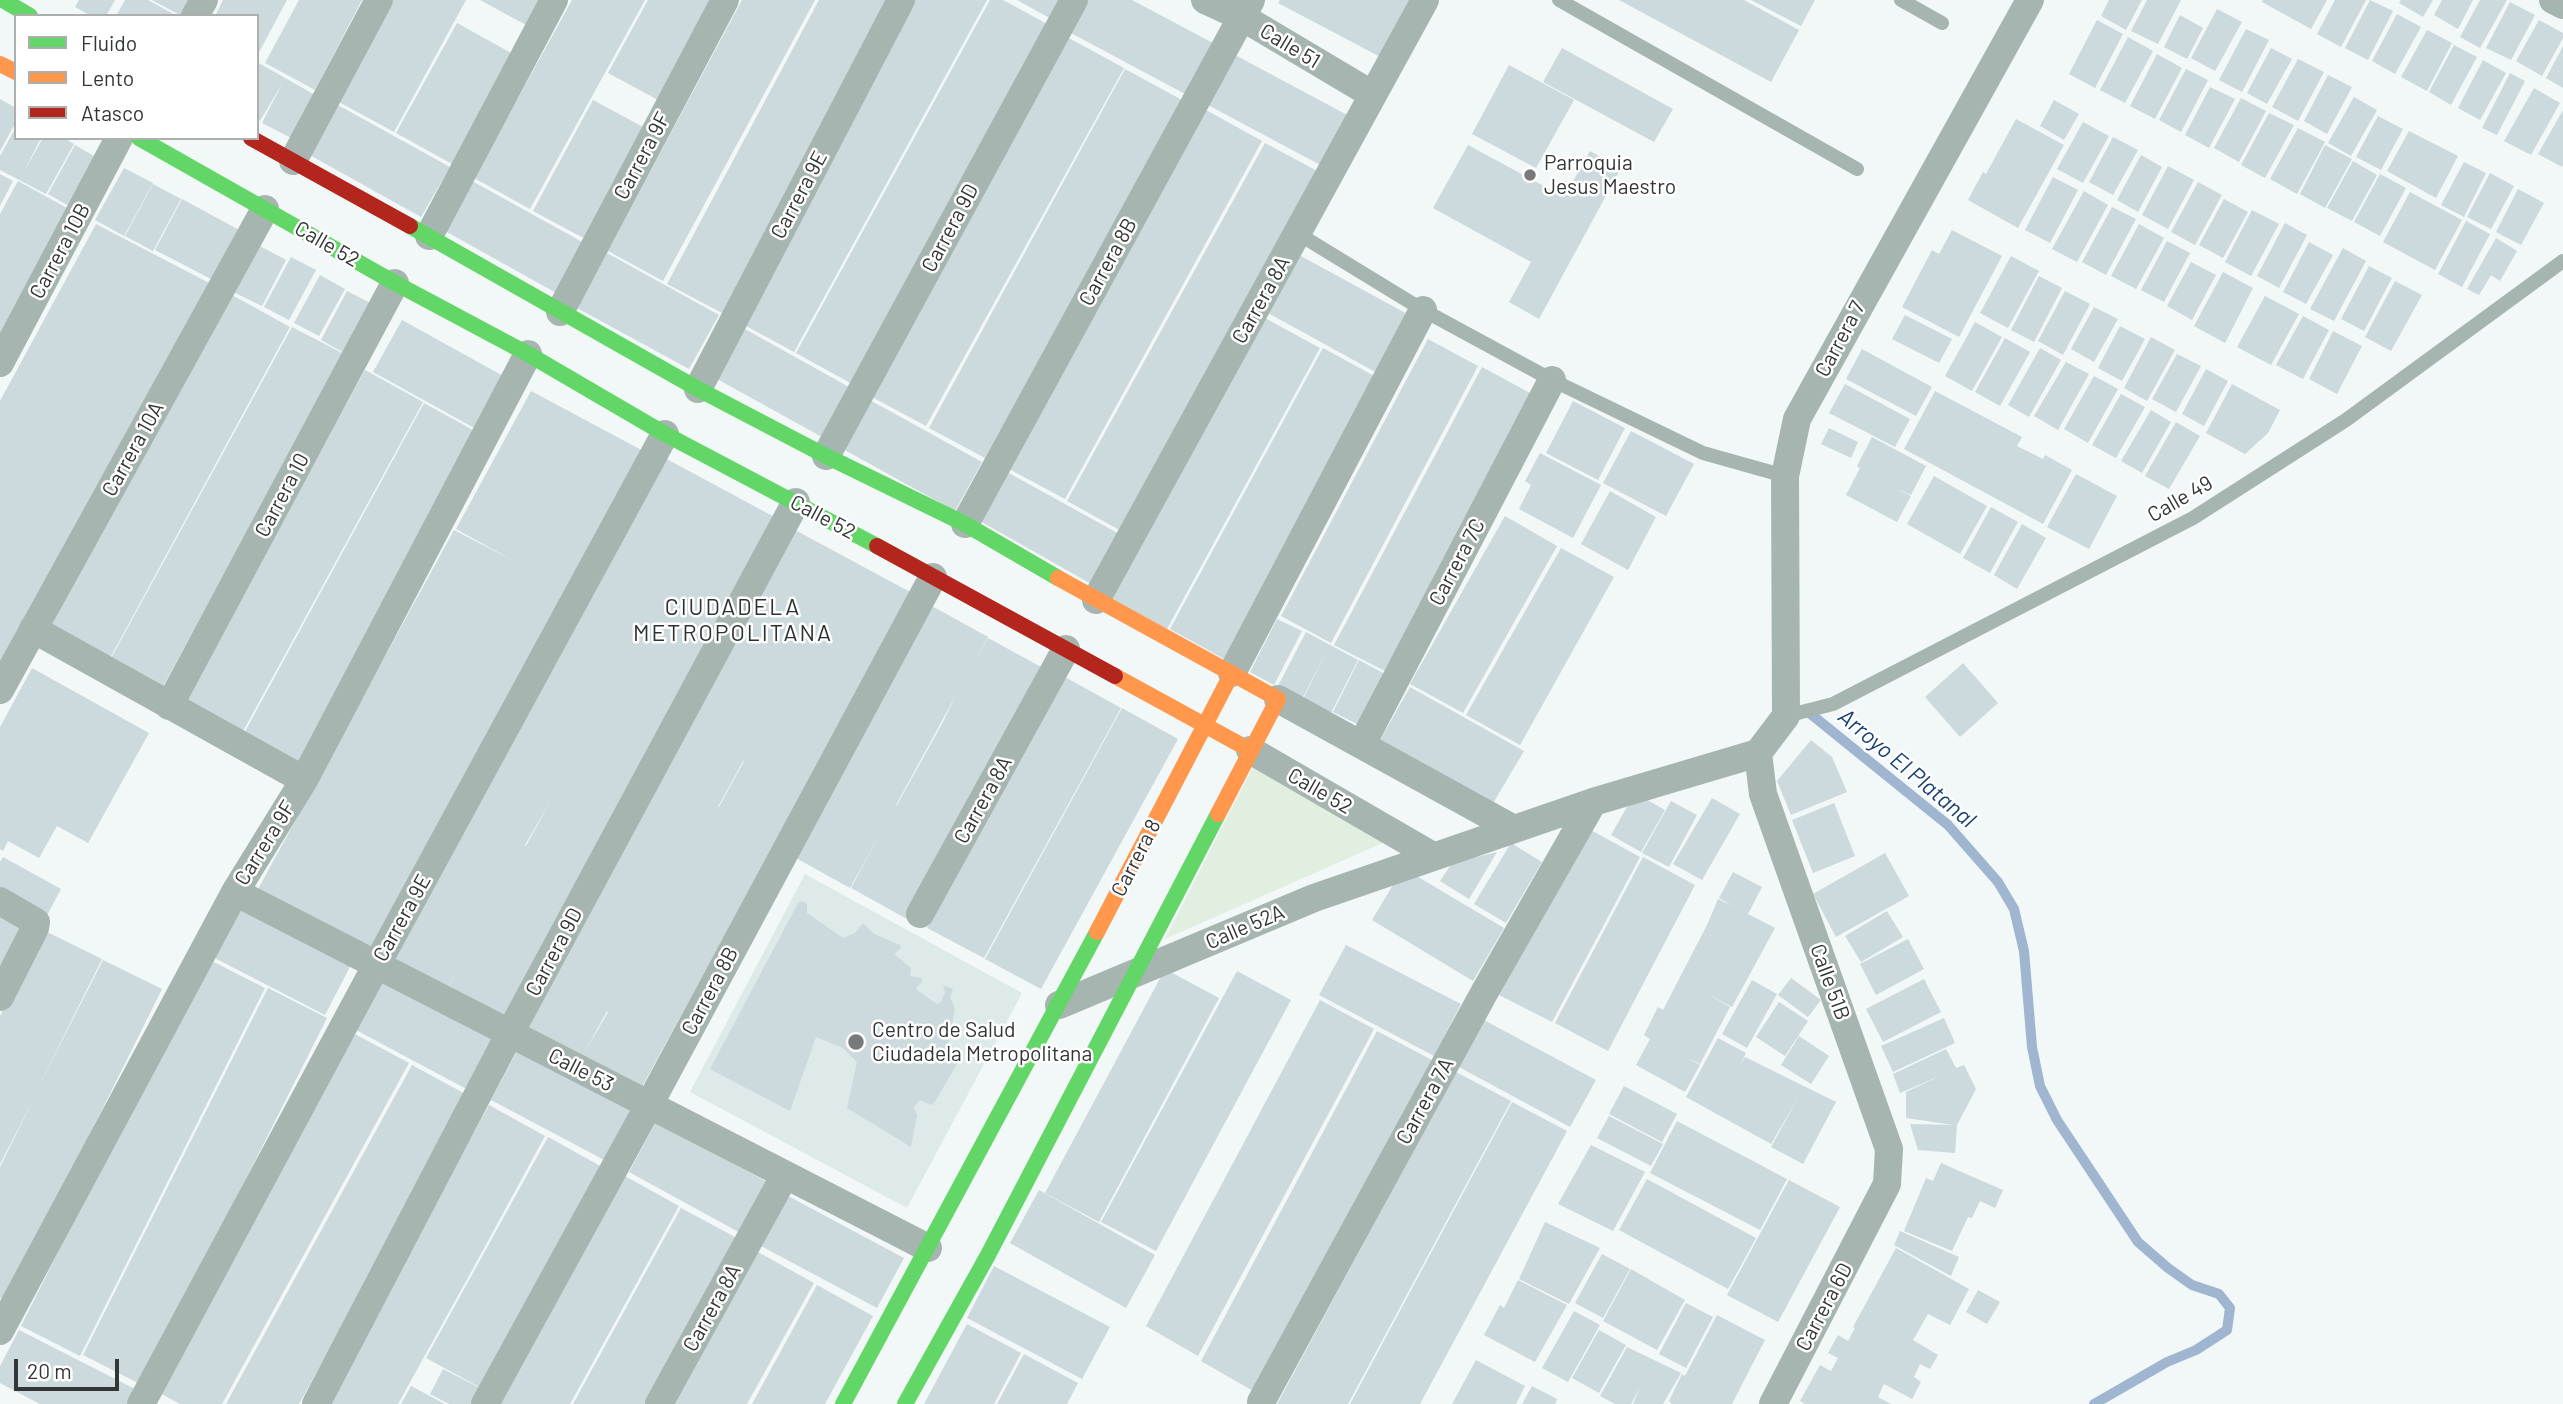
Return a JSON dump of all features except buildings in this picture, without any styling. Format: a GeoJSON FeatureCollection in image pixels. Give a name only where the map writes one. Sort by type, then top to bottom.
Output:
{"type":"FeatureCollection","features":[{"type":"Feature","properties":{"kind":"street"},"geometry":{"type":"LineString","coordinates":[[3,0],[27,14]]}},
{"type":"Feature","properties":{"kind":"street"},"geometry":{"type":"LineString","coordinates":[[293,161],[379,0]]}},
{"type":"Feature","properties":{"kind":"street"},"geometry":{"type":"LineString","coordinates":[[429,236],[554,0]]}},
{"type":"Feature","properties":{"kind":"street","name":"Carrera 9F"},"geometry":{"type":"LineString","coordinates":[[560,312],[725,0]]}},
{"type":"Feature","properties":{"kind":"street","name":"Carrera 9E"},"geometry":{"type":"LineString","coordinates":[[698,389],[901,0]]}},
{"type":"Feature","properties":{"kind":"street","name":"Carrera 9D"},"geometry":{"type":"LineString","coordinates":[[826,456],[1073,0]]}},
{"type":"Feature","properties":{"kind":"street","name":"Calle 51"},"geometry":{"type":"LineString","coordinates":[[1205,0],[1246,9],[1373,95]]}},
{"type":"Feature","properties":{"kind":"street","name":"Carrera 8A"},"geometry":{"type":"LineString","coordinates":[[1096,600],[1425,0]]}},
{"type":"Feature","properties":{"kind":"street","name":"Carrera 7"},"geometry":{"type":"LineString","coordinates":[[1786,716],[1785,476],[1797,419],[2029,0]]}},
{"type":"Feature","properties":{"kind":"street"},"geometry":{"type":"LineString","coordinates":[[2553,0],[2563,5]]}},
{"type":"Feature","properties":{"kind":"street","name":"Carrera 8B"},"geometry":{"type":"LineString","coordinates":[[965,524],[1246,9]]}},
{"type":"Feature","properties":{"kind":"street","name":"Carrera 10B"},"geometry":{"type":"LineString","coordinates":[[0,363],[118,140]]}},
{"type":"Feature","properties":{"kind":"street","name":"Calle 52"},"geometry":{"type":"LineString","coordinates":[[143,140],[395,284],[528,354],[665,434],[796,502],[1250,750],[1433,856]]}},
{"type":"Feature","properties":{"kind":"street"},"geometry":{"type":"LineString","coordinates":[[255,140],[698,389],[965,524],[1096,600],[1514,829]]}},
{"type":"Feature","properties":{"kind":"street","name":"Carrera 10A"},"geometry":{"type":"LineString","coordinates":[[0,690],[265,209]]}},
{"type":"Feature","properties":{"kind":"street","name":"Carrera 10"},"geometry":{"type":"LineString","coordinates":[[169,706],[395,284]]}},
{"type":"Feature","properties":{"kind":"street","name":"Carrera 8"},"geometry":{"type":"LineString","coordinates":[[843,1404],[1059,1005],[1423,310]]}},
{"type":"Feature","properties":{"kind":"street","name":"Carrera 9F"},"geometry":{"type":"LineString","coordinates":[[0,1331],[235,892],[304,780],[528,354]]}},
{"type":"Feature","properties":{"kind":"street","name":"Carrera 7C"},"geometry":{"type":"LineString","coordinates":[[1362,744],[1552,380]]}},
{"type":"Feature","properties":{"kind":"street","name":"Carrera 9E"},"geometry":{"type":"LineString","coordinates":[[141,1404],[665,434]]}},
{"type":"Feature","properties":{"kind":"street","name":"Carrera 9D"},"geometry":{"type":"LineString","coordinates":[[316,1404],[510,1033],[796,502]]}},
{"type":"Feature","properties":{"kind":"street","name":"Carrera 8B"},"geometry":{"type":"LineString","coordinates":[[485,1404],[933,577]]}},
{"type":"Feature","properties":{"kind":"street"},"geometry":{"type":"LineString","coordinates":[[33,629],[304,780]]}},
{"type":"Feature","properties":{"kind":"street","name":"Carrera 8A"},"geometry":{"type":"LineString","coordinates":[[920,915],[1066,649]]}},
{"type":"Feature","properties":{"kind":"street"},"geometry":{"type":"LineString","coordinates":[[905,1404],[988,1255],[1278,699]]}},
{"type":"Feature","properties":{"kind":"street"},"geometry":{"type":"LineString","coordinates":[[1433,856],[1593,802],[1758,753],[1786,716]]}},
{"type":"Feature","properties":{"kind":"street","name":"Calle 51B"},"geometry":{"type":"LineString","coordinates":[[1758,753],[1763,794],[1889,1149],[1887,1184],[1875,1211]]}},
{"type":"Feature","properties":{"kind":"street","name":"Carrera 7A"},"geometry":{"type":"LineString","coordinates":[[1261,1402],[1484,993],[1593,802]]}},
{"type":"Feature","properties":{"kind":"street","name":"Calle 52A"},"geometry":{"type":"LineString","coordinates":[[1059,1005],[1314,898],[1433,856]]}},
{"type":"Feature","properties":{"kind":"street","name":"Calle 53"},"geometry":{"type":"LineString","coordinates":[[235,892],[928,1248]]}},
{"type":"Feature","properties":{"kind":"street"},"geometry":{"type":"LineString","coordinates":[[0,901],[36,922],[0,996]]}},
{"type":"Feature","properties":{"kind":"street","name":"Carrera 8A"},"geometry":{"type":"LineString","coordinates":[[659,1404],[785,1175]]}},
{"type":"Feature","properties":{"kind":"street","name":"Carrera 6D"},"geometry":{"type":"LineString","coordinates":[[1773,1404],[1875,1211]]}},
{"type":"Feature","properties":{"kind":"lane"},"geometry":{"type":"LineString","coordinates":[[1559,0],[1857,169]]}},
{"type":"Feature","properties":{"kind":"lane"},"geometry":{"type":"LineString","coordinates":[[1901,0],[1942,23]]}},
{"type":"Feature","properties":{"kind":"lane"},"geometry":{"type":"LineString","coordinates":[[1297,233],[1423,310],[1552,380],[1703,453],[1785,476]]}},
{"type":"Feature","properties":{"kind":"lane","name":"Calle 49"},"geometry":{"type":"LineString","coordinates":[[1786,716],[1833,704],[2193,518],[2346,420],[2563,261]]}},
{"type":"Feature","properties":{"kind":"shaded area","name":"Centro de Salud Ciudadela Metropolitana"},"geometry":{"type":"Polygon","coordinates":[[[805,874],[1022,993],[907,1208],[690,1092],[805,874]]]}},
{"type":"Feature","properties":{"kind":"green space"},"geometry":{"type":"Polygon","coordinates":[[[1256,761],[1394,838],[1165,939],[1256,761]]]}},
{"type":"Feature","properties":{"kind":"waterway","name":"Arroyo El Platanal"},"geometry":{"type":"LineString","coordinates":[[1807,711],[1948,825],[1998,882],[2014,909],[2024,951],[2032,1047],[2040,1086],[2057,1120],[2138,1242],[2192,1285],[2219,1294],[2230,1308],[2227,1330],[2196,1350],[2167,1362],[2094,1404]]}},
{"type":"Feature","properties":{"kind":"traffic: fast"},"geometry":{"type":"LineString","coordinates":[[3,0],[27,14]]}},
{"type":"Feature","properties":{"kind":"traffic: fast"},"geometry":{"type":"LineString","coordinates":[[143,140],[395,283],[528,354],[665,434],[877,546]]}},
{"type":"Feature","properties":{"kind":"traffic: fast"},"geometry":{"type":"LineString","coordinates":[[410,226],[698,389],[965,524],[1058,578]]}},
{"type":"Feature","properties":{"kind":"traffic: fast"},"geometry":{"type":"LineString","coordinates":[[905,1404],[988,1255],[1218,814]]}},
{"type":"Feature","properties":{"kind":"traffic: fast"},"geometry":{"type":"LineString","coordinates":[[843,1404],[1097,932]]}},
{"type":"Feature","properties":{"kind":"traffic: slow"},"geometry":{"type":"LineString","coordinates":[[0,64],[14,71]]}},
{"type":"Feature","properties":{"kind":"traffic: slow"},"geometry":{"type":"LineString","coordinates":[[1058,578],[1278,699],[1218,814]]}},
{"type":"Feature","properties":{"kind":"traffic: slow"},"geometry":{"type":"LineString","coordinates":[[1097,932],[1232,673]]}},
{"type":"Feature","properties":{"kind":"traffic: slow"},"geometry":{"type":"LineString","coordinates":[[1115,676],[1250,750]]}},
{"type":"Feature","properties":{"kind":"traffic: jam"},"geometry":{"type":"LineString","coordinates":[[255,140],[410,226]]}},
{"type":"Feature","properties":{"kind":"traffic: jam"},"geometry":{"type":"LineString","coordinates":[[877,546],[1115,676]]}},
{"type":"Feature","properties":{"kind":"place","name":"Parroquia Jesus Maestro"},"geometry":{"type":"Point","coordinates":[1530,175]}},
{"type":"Feature","properties":{"kind":"place","name":"Centro de Salud Ciudadela Metropolitana"},"geometry":{"type":"Point","coordinates":[856,1042]}},
{"type":"Feature","properties":{"kind":"district","name":"CIUDADELA METROPOLITANA"},"geometry":{"type":"Point","coordinates":[733,620]}}]}
